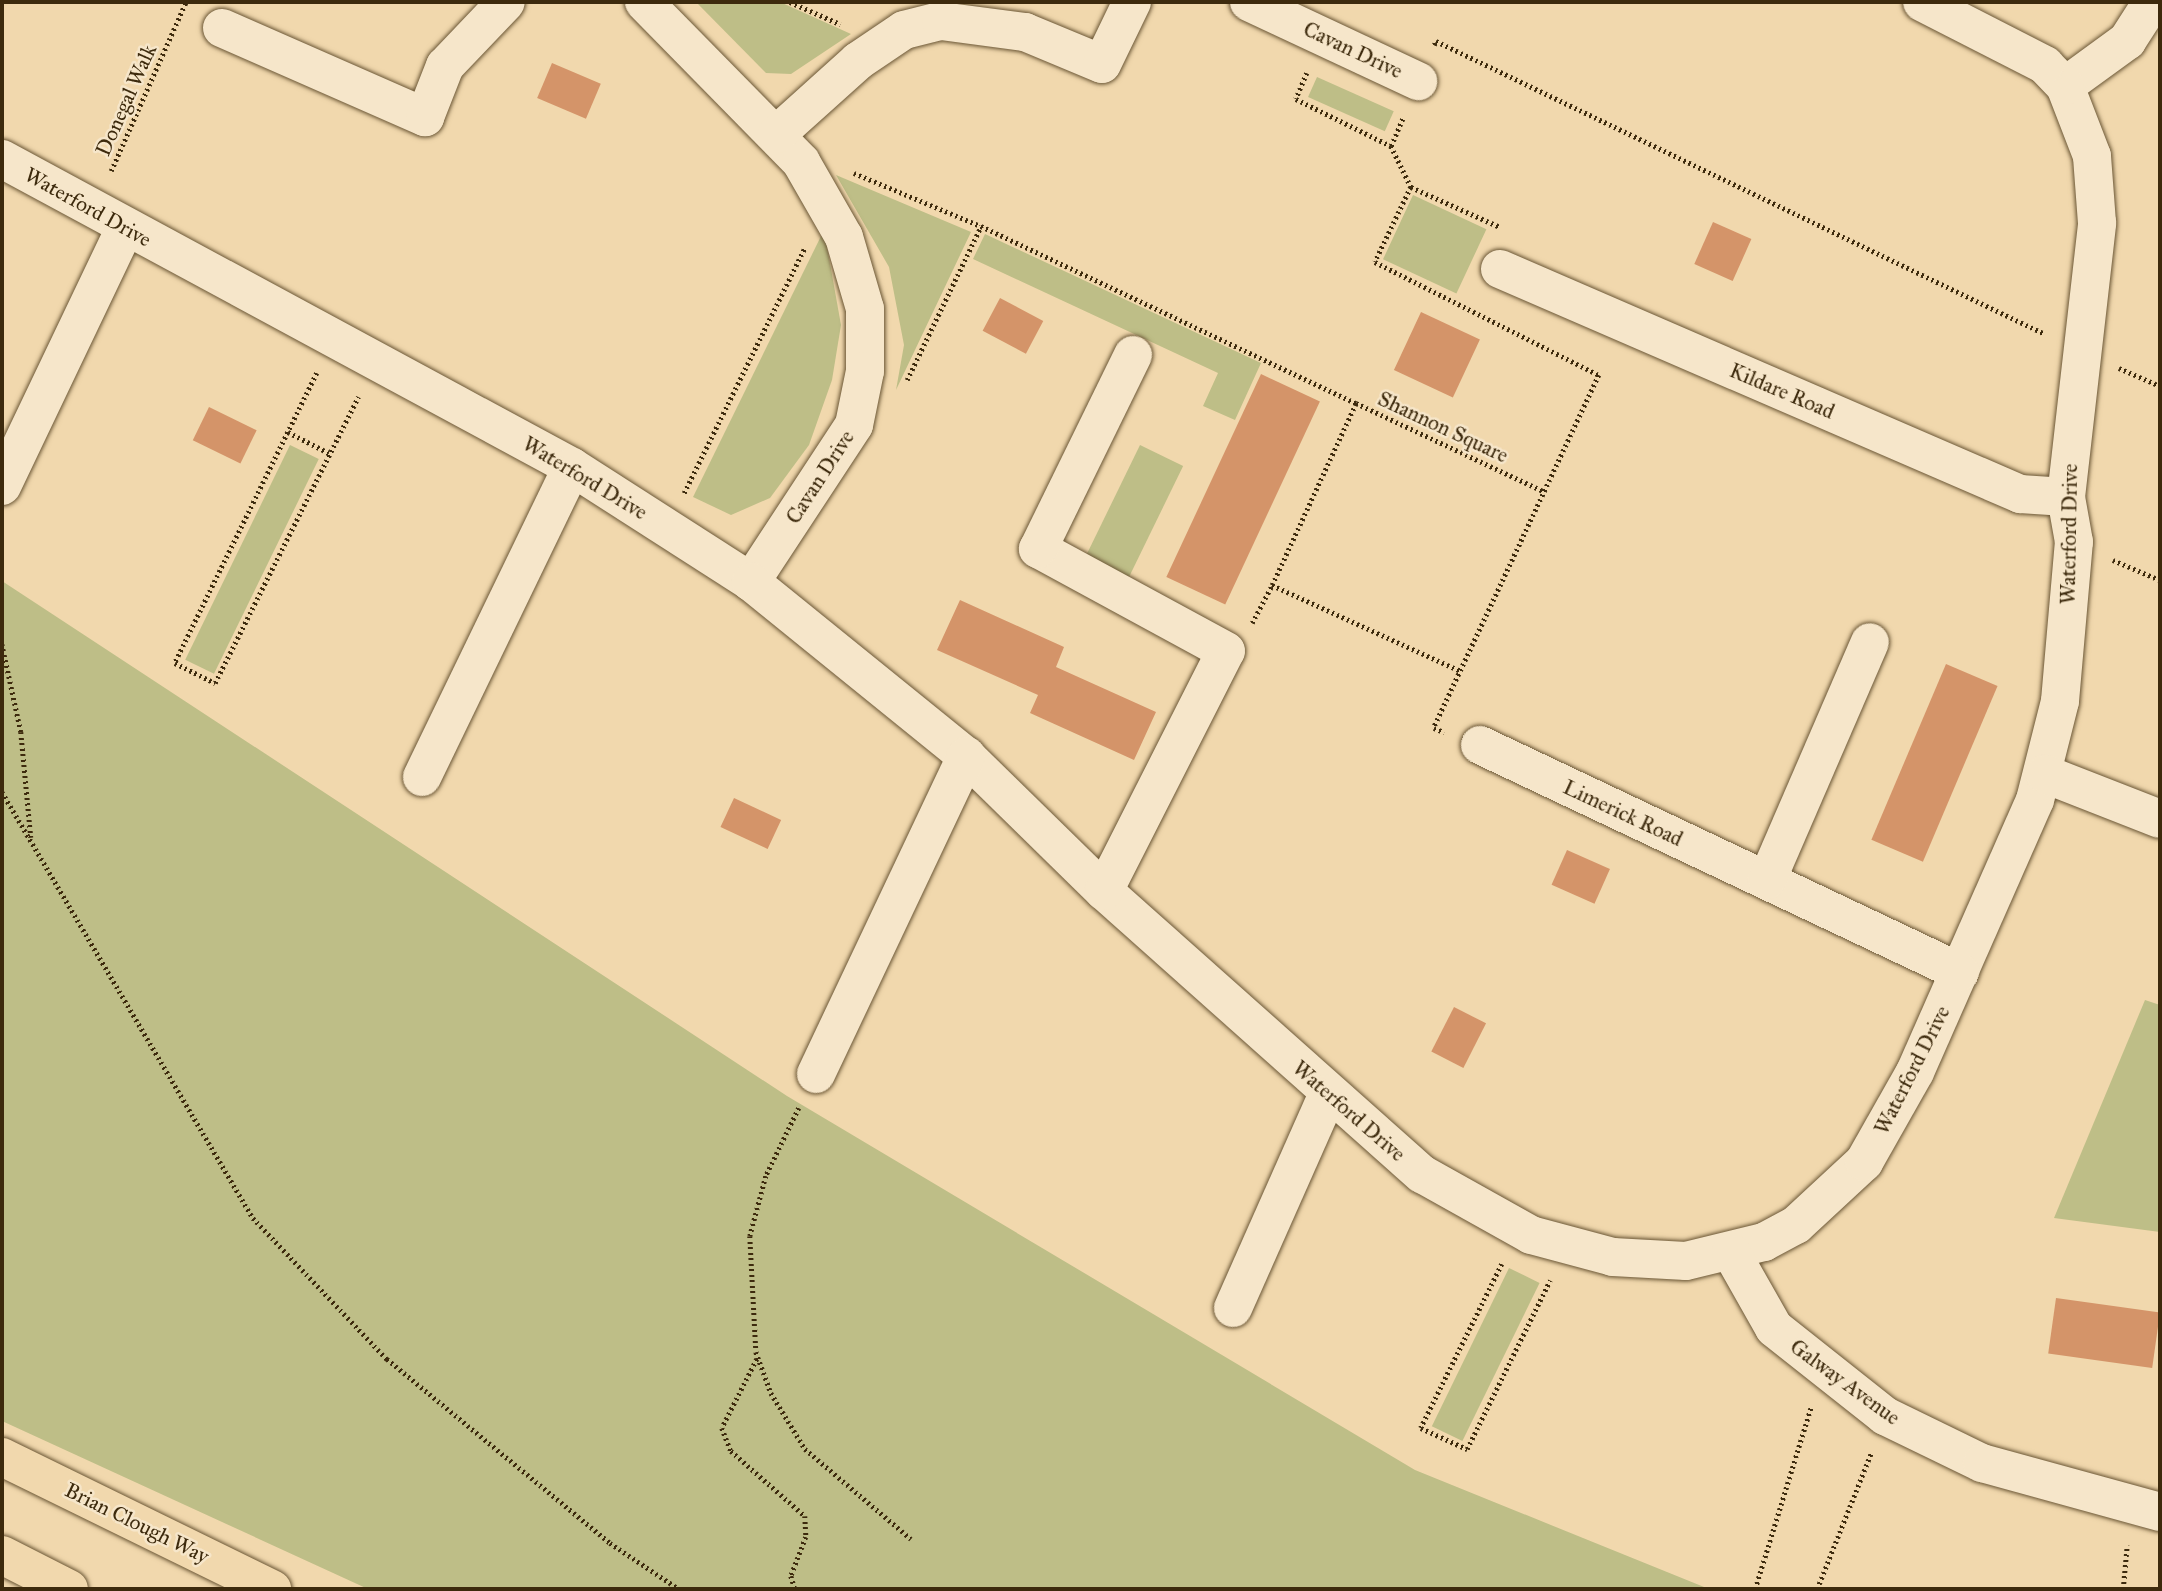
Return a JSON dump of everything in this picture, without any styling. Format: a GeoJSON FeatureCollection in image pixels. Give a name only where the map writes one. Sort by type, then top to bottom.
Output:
{"type":"FeatureCollection","features":[{"type":"Feature","properties":{"kind":"highway","name":"Brian Clough Way"},"geometry":{"type":"LineString","coordinates":[[2,1457],[272,1589]]}},
{"type":"Feature","properties":{"kind":"highway"},"geometry":{"type":"LineString","coordinates":[[2,1555],[69,1589]]}},
{"type":"Feature","properties":{"kind":"street"},"geometry":{"type":"LineString","coordinates":[[222,28],[425,117],[445,66],[506,2]]}},
{"type":"Feature","properties":{"kind":"street","name":"Cavan Drive"},"geometry":{"type":"LineString","coordinates":[[644,2],[789,148],[827,203],[853,261],[864,309],[859,402],[855,425],[751,582]]}},
{"type":"Feature","properties":{"kind":"street"},"geometry":{"type":"LineString","coordinates":[[789,148],[858,61],[910,15],[1025,32],[1102,64],[1132,2]]}},
{"type":"Feature","properties":{"kind":"street","name":"Cavan Drive"},"geometry":{"type":"LineString","coordinates":[[1249,2],[1418,81]]}},
{"type":"Feature","properties":{"kind":"street"},"geometry":{"type":"LineString","coordinates":[[1922,2],[2015,46],[2065,86],[2127,41],[2152,2]]}},
{"type":"Feature","properties":{"kind":"street","name":"Waterford Drive"},"geometry":{"type":"LineString","coordinates":[[2,159],[572,467],[751,582],[966,756],[1104,891],[1328,1094],[1422,1174],[1520,1229],[1568,1245],[1649,1261],[1731,1252],[1796,1225],[1864,1162],[1960,972],[2045,774],[2060,701],[2074,542],[2066,497],[2083,352],[2096,183],[2087,134],[2065,86]]}},
{"type":"Feature","properties":{"kind":"street"},"geometry":{"type":"LineString","coordinates":[[2,486],[109,219]]}},
{"type":"Feature","properties":{"kind":"street","name":"Kildare Road"},"geometry":{"type":"LineString","coordinates":[[1500,269],[2020,494],[2066,497]]}},
{"type":"Feature","properties":{"kind":"street"},"geometry":{"type":"LineString","coordinates":[[1104,891],[1226,651],[1038,549],[1133,355]]}},
{"type":"Feature","properties":{"kind":"street"},"geometry":{"type":"LineString","coordinates":[[422,777],[572,467]]}},
{"type":"Feature","properties":{"kind":"street"},"geometry":{"type":"LineString","coordinates":[[1766,880],[1870,642]]}},
{"type":"Feature","properties":{"kind":"street","name":"Limerick Road"},"geometry":{"type":"LineString","coordinates":[[1480,745],[1960,972]]}},
{"type":"Feature","properties":{"kind":"street"},"geometry":{"type":"LineString","coordinates":[[816,1074],[966,756]]}},
{"type":"Feature","properties":{"kind":"street"},"geometry":{"type":"LineString","coordinates":[[2045,774],[2160,819]]}},
{"type":"Feature","properties":{"kind":"street"},"geometry":{"type":"LineString","coordinates":[[1233,1308],[1328,1094]]}},
{"type":"Feature","properties":{"kind":"street","name":"Galway Avenue"},"geometry":{"type":"LineString","coordinates":[[1731,1252],[1774,1328],[1822,1369],[1885,1416],[1982,1463],[2160,1512]]}},
{"type":"Feature","properties":{"kind":"path","name":"Donegal Walk"},"geometry":{"type":"LineString","coordinates":[[109,219],[186,2]]}},
{"type":"Feature","properties":{"kind":"path"},"geometry":{"type":"LineString","coordinates":[[1323,36],[1296,99],[1391,146],[1411,187],[1375,262],[1599,375],[1434,728],[1480,745]]}},
{"type":"Feature","properties":{"kind":"path"},"geometry":{"type":"LineString","coordinates":[[1391,146],[1436,41],[2083,352]]}},
{"type":"Feature","properties":{"kind":"path"},"geometry":{"type":"LineString","coordinates":[[789,148],[981,226],[1356,403]]}},
{"type":"Feature","properties":{"kind":"path"},"geometry":{"type":"LineString","coordinates":[[667,528],[827,203]]}},
{"type":"Feature","properties":{"kind":"path"},"geometry":{"type":"LineString","coordinates":[[903,388],[981,226]]}},
{"type":"Feature","properties":{"kind":"path"},"geometry":{"type":"LineString","coordinates":[[333,339],[175,663],[215,683],[375,361]]}},
{"type":"Feature","properties":{"kind":"path"},"geometry":{"type":"LineString","coordinates":[[2147,380],[2160,386]]}},
{"type":"Feature","properties":{"kind":"path","name":"Shannon Square"},"geometry":{"type":"LineString","coordinates":[[1226,651],[1234,656],[1272,584],[1356,403],[1545,492]]}},
{"type":"Feature","properties":{"kind":"path"},"geometry":{"type":"LineString","coordinates":[[288,432],[329,453]]}},
{"type":"Feature","properties":{"kind":"path"},"geometry":{"type":"LineString","coordinates":[[2074,542],[2160,580]]}},
{"type":"Feature","properties":{"kind":"path"},"geometry":{"type":"LineString","coordinates":[[1272,584],[1461,671]]}},
{"type":"Feature","properties":{"kind":"path"},"geometry":{"type":"LineString","coordinates":[[2,644],[21,732],[32,839]]}},
{"type":"Feature","properties":{"kind":"path"},"geometry":{"type":"LineString","coordinates":[[2,792],[253,1218],[387,1359],[610,1543],[679,1589]]}},
{"type":"Feature","properties":{"kind":"path"},"geometry":{"type":"LineString","coordinates":[[816,1074],[766,1176],[750,1236],[747,1280],[758,1359],[805,1449],[911,1539]]}},
{"type":"Feature","properties":{"kind":"path"},"geometry":{"type":"LineString","coordinates":[[1520,1229],[1421,1428],[1467,1449],[1568,1245]]}},
{"type":"Feature","properties":{"kind":"path"},"geometry":{"type":"LineString","coordinates":[[758,1359],[722,1429],[731,1451],[805,1516],[806,1537],[791,1576],[795,1589]]}},
{"type":"Feature","properties":{"kind":"path"},"geometry":{"type":"LineString","coordinates":[[1755,1589],[1822,1369]]}},
{"type":"Feature","properties":{"kind":"path"},"geometry":{"type":"LineString","coordinates":[[1817,1589],[1885,1416]]}},
{"type":"Feature","properties":{"kind":"green space"},"geometry":{"type":"Polygon","coordinates":[[[696,2],[780,2],[851,34],[791,74],[766,73],[696,2]]]}},
{"type":"Feature","properties":{"kind":"green space"},"geometry":{"type":"Polygon","coordinates":[[[1317,77],[1394,111],[1385,131],[1308,97],[1317,77]]]}},
{"type":"Feature","properties":{"kind":"green space"},"geometry":{"type":"Polygon","coordinates":[[[836,175],[971,232],[896,390],[904,345],[889,267],[836,175]]]}},
{"type":"Feature","properties":{"kind":"green space"},"geometry":{"type":"Polygon","coordinates":[[[1413,195],[1486,229],[1456,294],[1383,259],[1413,195]]]}},
{"type":"Feature","properties":{"kind":"green space"},"geometry":{"type":"Polygon","coordinates":[[[824,230],[841,325],[832,380],[809,445],[770,498],[731,515],[693,497],[824,230]]]}},
{"type":"Feature","properties":{"kind":"green space"},"geometry":{"type":"Polygon","coordinates":[[[985,234],[1261,363],[1235,420],[1203,406],[1218,373],[973,259],[985,234]]]}},
{"type":"Feature","properties":{"kind":"green space"},"geometry":{"type":"Polygon","coordinates":[[[290,445],[319,459],[214,674],[185,660],[290,445]]]}},
{"type":"Feature","properties":{"kind":"green space"},"geometry":{"type":"Polygon","coordinates":[[[1140,445],[1183,466],[1127,582],[1083,561],[1140,445]]]}},
{"type":"Feature","properties":{"kind":"green space"},"geometry":{"type":"Polygon","coordinates":[[[2,581],[787,1096],[1415,1470],[1709,1589],[368,1589],[2,1421],[2,581]]]}},
{"type":"Feature","properties":{"kind":"green space"},"geometry":{"type":"Polygon","coordinates":[[[2145,1000],[2160,1005],[2160,1232],[2054,1218],[2145,1000]]]}},
{"type":"Feature","properties":{"kind":"green space"},"geometry":{"type":"Polygon","coordinates":[[[1509,1268],[1540,1283],[1462,1441],[1432,1426],[1509,1268]]]}},
{"type":"Feature","properties":{"kind":"building"},"geometry":{"type":"Polygon","coordinates":[[[552,63],[601,84],[586,119],[537,98],[552,63]]]}},
{"type":"Feature","properties":{"kind":"building"},"geometry":{"type":"Polygon","coordinates":[[[1713,222],[1751,239],[1733,281],[1694,264],[1713,222]]]}},
{"type":"Feature","properties":{"kind":"building"},"geometry":{"type":"Polygon","coordinates":[[[1000,298],[1043,321],[1026,354],[983,331],[1000,298]]]}},
{"type":"Feature","properties":{"kind":"building"},"geometry":{"type":"Polygon","coordinates":[[[1421,312],[1480,339],[1453,397],[1394,370],[1421,312]]]}},
{"type":"Feature","properties":{"kind":"building"},"geometry":{"type":"Polygon","coordinates":[[[1261,374],[1320,401],[1225,604],[1166,577],[1261,374]]]}},
{"type":"Feature","properties":{"kind":"building"},"geometry":{"type":"Polygon","coordinates":[[[209,407],[257,430],[240,463],[193,440],[209,407]]]}},
{"type":"Feature","properties":{"kind":"building"},"geometry":{"type":"Polygon","coordinates":[[[960,600],[1064,647],[1056,667],[1156,712],[1134,760],[1030,713],[1038,695],[937,650],[960,600]]]}},
{"type":"Feature","properties":{"kind":"building"},"geometry":{"type":"Polygon","coordinates":[[[1946,664],[1998,686],[1923,862],[1871,840],[1946,664]]]}},
{"type":"Feature","properties":{"kind":"building"},"geometry":{"type":"Polygon","coordinates":[[[734,798],[781,820],[768,849],[720,827],[734,798]]]}},
{"type":"Feature","properties":{"kind":"building"},"geometry":{"type":"Polygon","coordinates":[[[1567,850],[1610,869],[1594,904],[1552,885],[1567,850]]]}},
{"type":"Feature","properties":{"kind":"building"},"geometry":{"type":"Polygon","coordinates":[[[1454,1007],[1486,1023],[1463,1068],[1431,1052],[1454,1007]]]}},
{"type":"Feature","properties":{"kind":"building"},"geometry":{"type":"Polygon","coordinates":[[[2056,1298],[2160,1313],[2152,1368],[2048,1353],[2056,1298]]]}}]}
